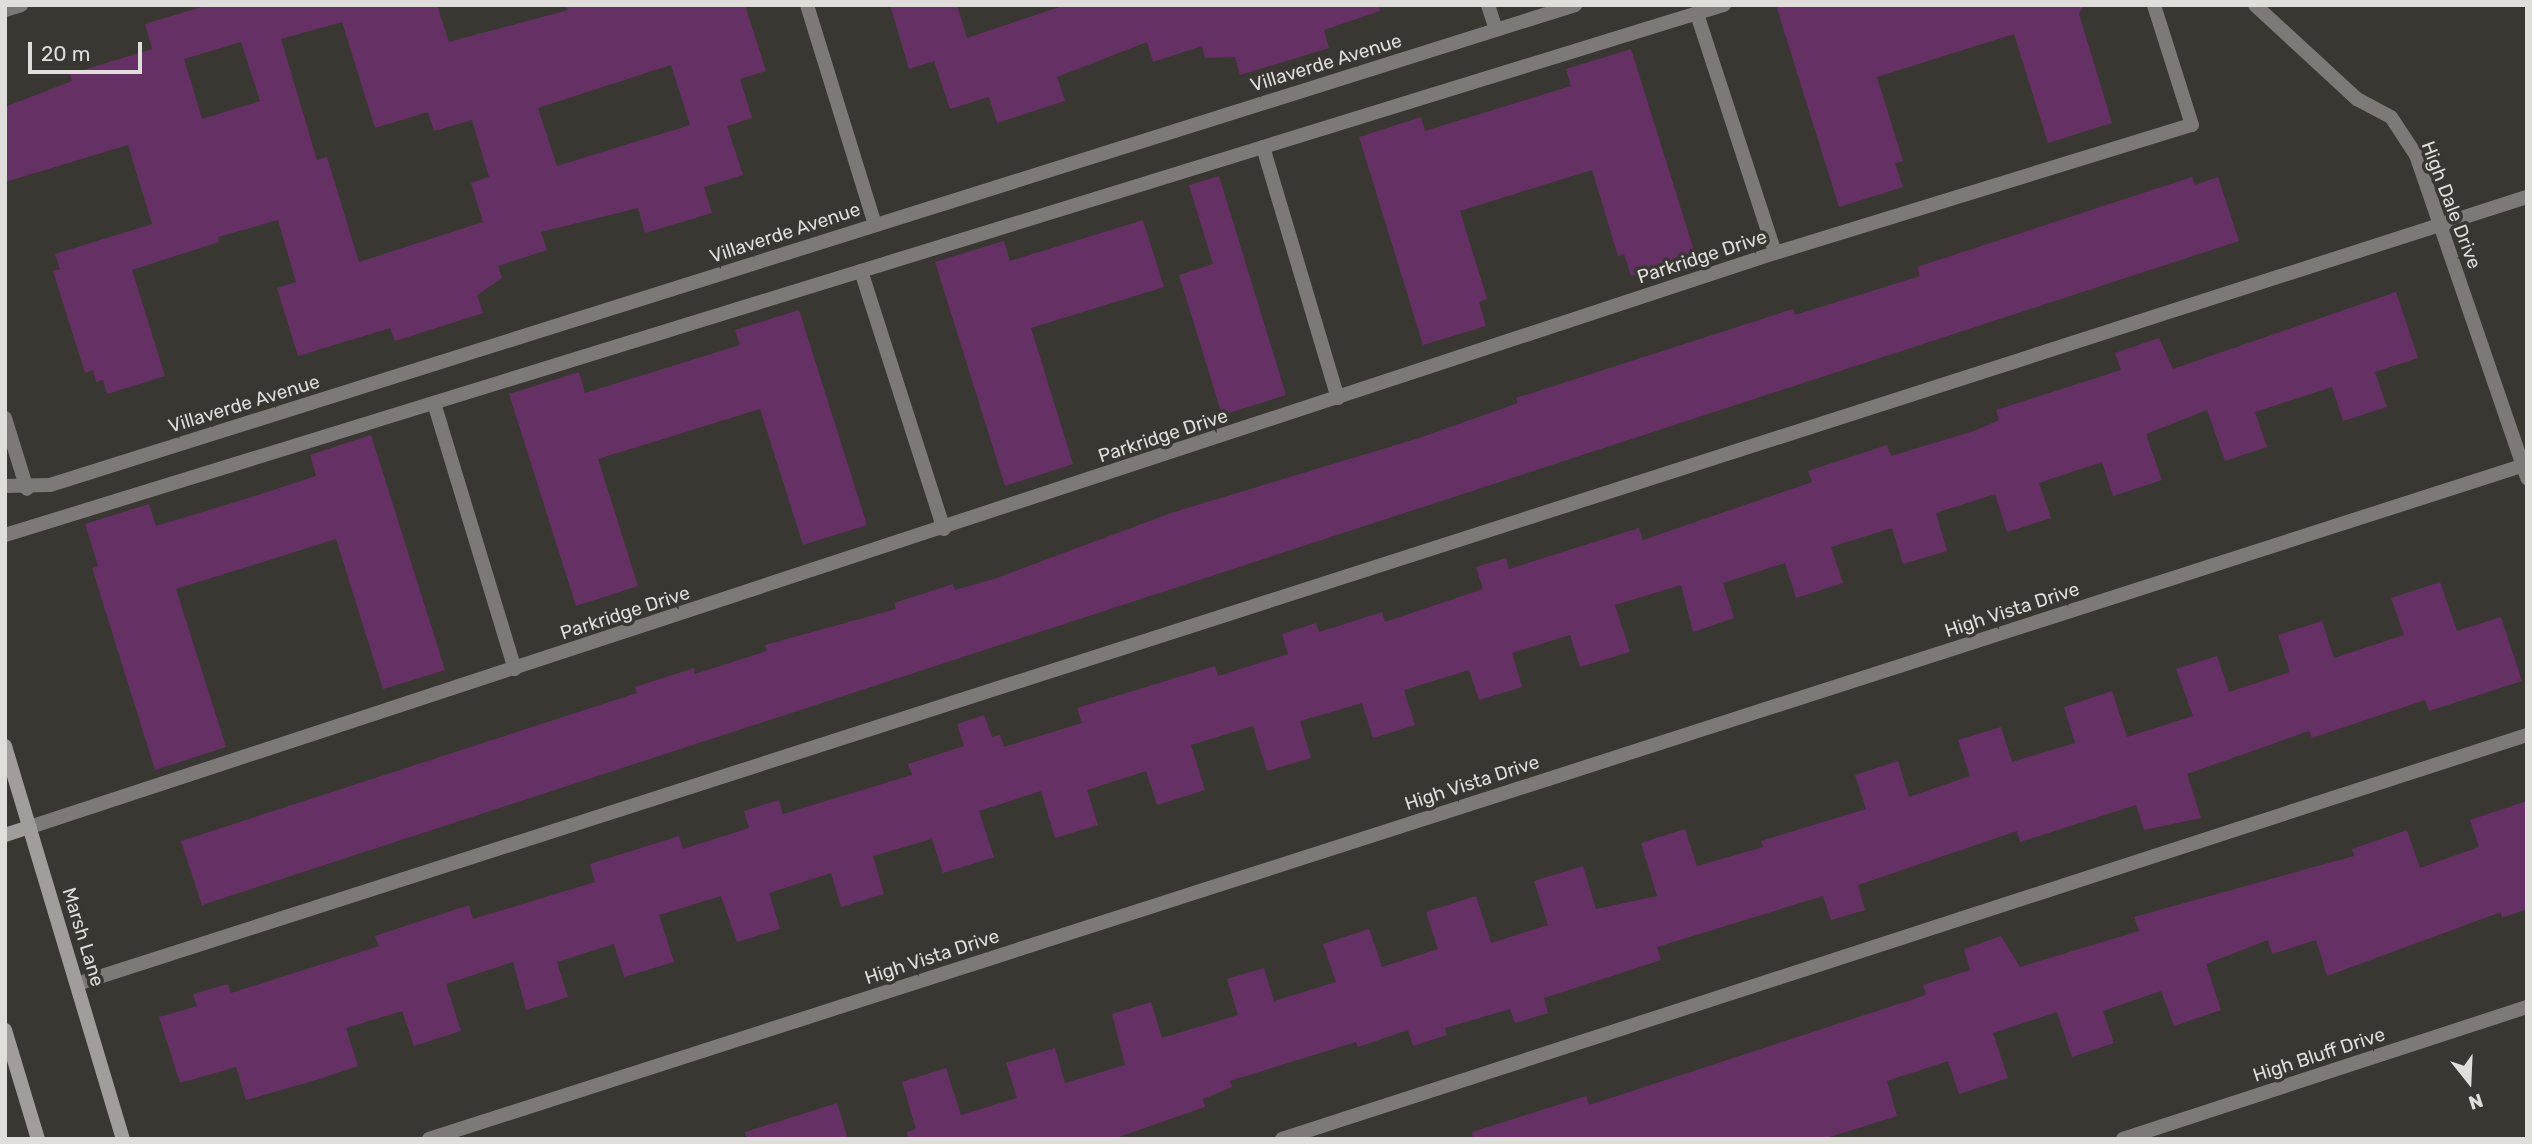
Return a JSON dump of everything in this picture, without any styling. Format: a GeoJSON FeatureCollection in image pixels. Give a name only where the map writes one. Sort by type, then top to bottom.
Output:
{"type":"FeatureCollection","features":[{"type":"Feature","properties":{"kind":"main road","name":"Marsh Lane"},"geometry":{"type":"LineString","coordinates":[[5,746],[123,1139]]}},
{"type":"Feature","properties":{"kind":"main road"},"geometry":{"type":"LineString","coordinates":[[5,835],[30,827]]}},
{"type":"Feature","properties":{"kind":"main road"},"geometry":{"type":"LineString","coordinates":[[5,1030],[38,1139]]}},
{"type":"Feature","properties":{"kind":"street"},"geometry":{"type":"LineString","coordinates":[[5,10],[22,5]]}},
{"type":"Feature","properties":{"kind":"street"},"geometry":{"type":"LineString","coordinates":[[807,5],[875,225]]}},
{"type":"Feature","properties":{"kind":"street"},"geometry":{"type":"LineString","coordinates":[[1488,5],[1496,30]]}},
{"type":"Feature","properties":{"kind":"street","name":"Villaverde Avenue"},"geometry":{"type":"LineString","coordinates":[[5,486],[27,489],[1574,5]]}},
{"type":"Feature","properties":{"kind":"street"},"geometry":{"type":"LineString","coordinates":[[5,535],[1724,5]]}},
{"type":"Feature","properties":{"kind":"street","name":"Parkridge Drive"},"geometry":{"type":"LineString","coordinates":[[30,827],[944,529],[1775,253],[2192,125],[2154,5]]}},
{"type":"Feature","properties":{"kind":"street","name":"High Dale Drive"},"geometry":{"type":"LineString","coordinates":[[2255,5],[2357,99],[2390,117],[2416,155],[2525,469]]}},
{"type":"Feature","properties":{"kind":"street"},"geometry":{"type":"LineString","coordinates":[[1697,14],[1775,253]]}},
{"type":"Feature","properties":{"kind":"street"},"geometry":{"type":"LineString","coordinates":[[1263,147],[1338,398]]}},
{"type":"Feature","properties":{"kind":"street"},"geometry":{"type":"LineString","coordinates":[[77,984],[2527,197]]}},
{"type":"Feature","properties":{"kind":"street"},"geometry":{"type":"LineString","coordinates":[[861,271],[944,529]]}},
{"type":"Feature","properties":{"kind":"street"},"geometry":{"type":"LineString","coordinates":[[434,403],[515,669]]}},
{"type":"Feature","properties":{"kind":"street"},"geometry":{"type":"LineString","coordinates":[[5,418],[27,489]]}},
{"type":"Feature","properties":{"kind":"street","name":"High Vista Drive"},"geometry":{"type":"LineString","coordinates":[[429,1139],[2525,469]]}},
{"type":"Feature","properties":{"kind":"street"},"geometry":{"type":"LineString","coordinates":[[1282,1139],[2527,735]]}},
{"type":"Feature","properties":{"kind":"street","name":"High Bluff Drive"},"geometry":{"type":"LineString","coordinates":[[2123,1139],[2527,1007]]}},
{"type":"Feature","properties":{"kind":"building"},"geometry":{"type":"Polygon","coordinates":[[[208,5],[437,5],[449,42],[568,10],[566,5],[745,5],[766,71],[740,79],[752,118],[727,126],[743,175],[704,187],[712,213],[645,233],[638,208],[541,232],[547,250],[498,266],[502,278],[477,295],[483,313],[395,341],[390,328],[298,356],[277,288],[296,282],[278,220],[218,237],[219,242],[132,270],[165,376],[107,394],[103,380],[96,382],[93,370],[85,373],[53,271],[60,269],[55,254],[152,224],[128,145],[5,182],[5,107],[72,81],[70,74],[152,49],[145,24],[208,5]],[[342,22],[281,39],[317,160],[327,157],[359,262],[483,222],[471,183],[489,177],[472,120],[434,131],[428,112],[375,128],[342,22]],[[241,42],[184,59],[202,119],[260,101],[241,42]],[[671,65],[538,108],[557,166],[690,125],[671,65]]]}},
{"type":"Feature","properties":{"kind":"building"},"geometry":{"type":"Polygon","coordinates":[[[890,5],[957,5],[967,38],[1065,5],[1379,5],[1380,11],[1324,30],[1329,48],[1240,75],[1235,57],[1205,58],[1202,46],[1153,62],[1147,42],[1057,77],[1065,101],[997,123],[989,97],[950,109],[934,61],[909,69],[890,5]]]}},
{"type":"Feature","properties":{"kind":"building"},"geometry":{"type":"Polygon","coordinates":[[[1776,5],[2084,5],[2079,14],[2112,123],[2048,143],[2014,34],[1877,77],[1903,161],[1895,163],[1903,187],[1839,207],[1776,5]]]}},
{"type":"Feature","properties":{"kind":"building"},"geometry":{"type":"Polygon","coordinates":[[[1631,49],[1696,257],[1631,276],[1624,254],[1618,256],[1592,170],[1460,211],[1487,299],[1479,302],[1486,326],[1423,345],[1359,137],[1421,117],[1425,131],[1571,86],[1566,69],[1631,49]]]}},
{"type":"Feature","properties":{"kind":"building"},"geometry":{"type":"Polygon","coordinates":[[[1219,176],[1286,395],[1222,415],[1179,275],[1213,264],[1189,185],[1219,176]]]}},
{"type":"Feature","properties":{"kind":"building"},"geometry":{"type":"Polygon","coordinates":[[[2192,177],[2195,185],[2218,177],[2239,241],[202,905],[181,841],[637,693],[635,687],[694,668],[695,674],[767,651],[765,645],[896,609],[894,603],[953,584],[955,590],[994,579],[1171,513],[1419,438],[1518,403],[1516,398],[1793,309],[1795,315],[1920,276],[1917,267],[2192,177]]]}},
{"type":"Feature","properties":{"kind":"building"},"geometry":{"type":"Polygon","coordinates":[[[1143,220],[1164,287],[1031,328],[1073,464],[1005,486],[935,262],[1004,241],[1010,261],[1143,220]]]}},
{"type":"Feature","properties":{"kind":"building"},"geometry":{"type":"Polygon","coordinates":[[[2396,292],[2418,358],[2375,372],[2387,407],[2343,421],[2332,387],[2255,412],[2267,447],[2225,461],[2207,410],[2146,434],[2162,480],[2113,496],[2102,462],[2039,483],[2051,518],[2007,532],[1995,494],[1936,513],[1947,551],[1903,564],[1892,528],[1831,547],[1843,583],[1796,598],[1785,563],[1723,583],[1734,618],[1693,632],[1681,585],[1615,605],[1630,652],[1580,667],[1570,635],[1512,653],[1522,687],[1479,700],[1469,670],[1404,690],[1415,725],[1373,738],[1362,703],[1300,721],[1311,758],[1267,771],[1253,726],[1191,745],[1205,790],[1157,805],[1146,771],[1087,790],[1098,825],[1055,838],[1041,791],[979,811],[994,857],[943,873],[932,839],[873,856],[884,894],[841,907],[831,873],[769,893],[780,929],[737,942],[721,896],[659,915],[674,962],[624,977],[614,944],[557,962],[568,997],[526,1010],[513,962],[446,984],[461,1031],[414,1046],[402,1011],[346,1028],[358,1066],[313,1081],[246,1100],[236,1067],[180,1083],[159,1017],[197,1006],[193,994],[228,984],[231,993],[379,946],[375,936],[469,905],[473,919],[595,882],[590,864],[679,836],[683,849],[749,828],[744,811],[779,800],[783,814],[912,775],[908,764],[964,746],[957,724],[984,715],[992,737],[1000,735],[1004,747],[1082,723],[1077,708],[1215,666],[1218,676],[1288,654],[1282,634],[1316,623],[1319,632],[1382,612],[1385,622],[1483,589],[1476,567],[1506,558],[1509,569],[1639,528],[1643,540],[1812,482],[1808,471],[1887,445],[1891,456],[1974,431],[1999,420],[1996,410],[2121,370],[2115,353],[2159,338],[2173,369],[2396,292]]]}},
{"type":"Feature","properties":{"kind":"building"},"geometry":{"type":"Polygon","coordinates":[[[799,310],[867,525],[803,545],[760,409],[598,459],[638,586],[576,606],[509,394],[579,372],[585,393],[740,345],[735,330],[799,310]]]}},
{"type":"Feature","properties":{"kind":"building"},"geometry":{"type":"Polygon","coordinates":[[[371,435],[445,670],[383,689],[336,539],[176,589],[226,747],[155,770],[92,568],[98,566],[85,524],[149,504],[156,526],[239,501],[316,476],[310,455],[371,435]]]}},
{"type":"Feature","properties":{"kind":"building"},"geometry":{"type":"Polygon","coordinates":[[[2440,582],[2457,631],[2501,617],[2522,681],[2429,711],[2425,700],[2312,738],[2309,731],[2187,774],[2201,818],[2144,830],[2136,805],[2020,842],[2017,831],[1858,885],[1865,910],[1831,920],[1823,896],[1657,947],[1661,960],[1544,998],[1548,1013],[1515,1023],[1510,1009],[1445,1028],[1447,1035],[1413,1046],[1408,1030],[1358,1047],[1356,1042],[1230,1081],[1232,1087],[1203,1099],[1205,1107],[1113,1139],[908,1139],[907,1132],[916,1129],[902,1082],[946,1068],[961,1115],[1017,1098],[1006,1063],[1055,1048],[1065,1083],[1125,1065],[1112,1014],[1151,1002],[1162,1038],[1238,1015],[1227,979],[1264,968],[1274,1001],[1336,982],[1323,944],[1369,929],[1382,967],[1438,949],[1426,912],[1476,896],[1491,943],[1548,925],[1534,881],[1583,866],[1596,909],[1657,896],[1641,843],[1685,829],[1697,866],[1763,847],[1761,841],[1866,809],[1855,775],[1898,761],[1909,797],[1970,776],[1958,740],[2001,727],[2012,762],[2075,743],[2064,707],[2112,691],[2127,737],[2193,716],[2176,669],[2217,656],[2229,692],[2290,672],[2278,635],[2322,621],[2334,658],[2404,635],[2391,598],[2440,582]]]}},
{"type":"Feature","properties":{"kind":"building"},"geometry":{"type":"Polygon","coordinates":[[[2527,801],[2527,909],[2502,918],[2501,912],[2327,976],[2316,940],[2272,954],[2268,940],[2206,964],[2221,1010],[2174,1026],[2161,991],[2103,1011],[2114,1043],[2072,1057],[2057,1012],[1993,1033],[2008,1078],[1959,1094],[1948,1061],[1887,1081],[1897,1116],[1823,1139],[1473,1139],[1472,1132],[1586,1096],[1589,1105],[1926,995],[1923,985],[1970,970],[1964,949],[2001,936],[2020,967],[2139,931],[2134,917],[2354,856],[2352,849],[2407,830],[2420,868],[2479,847],[2470,820],[2527,801]]]}},
{"type":"Feature","properties":{"kind":"building"},"geometry":{"type":"Polygon","coordinates":[[[837,1103],[848,1139],[746,1139],[745,1132],[837,1103]]]}}]}
